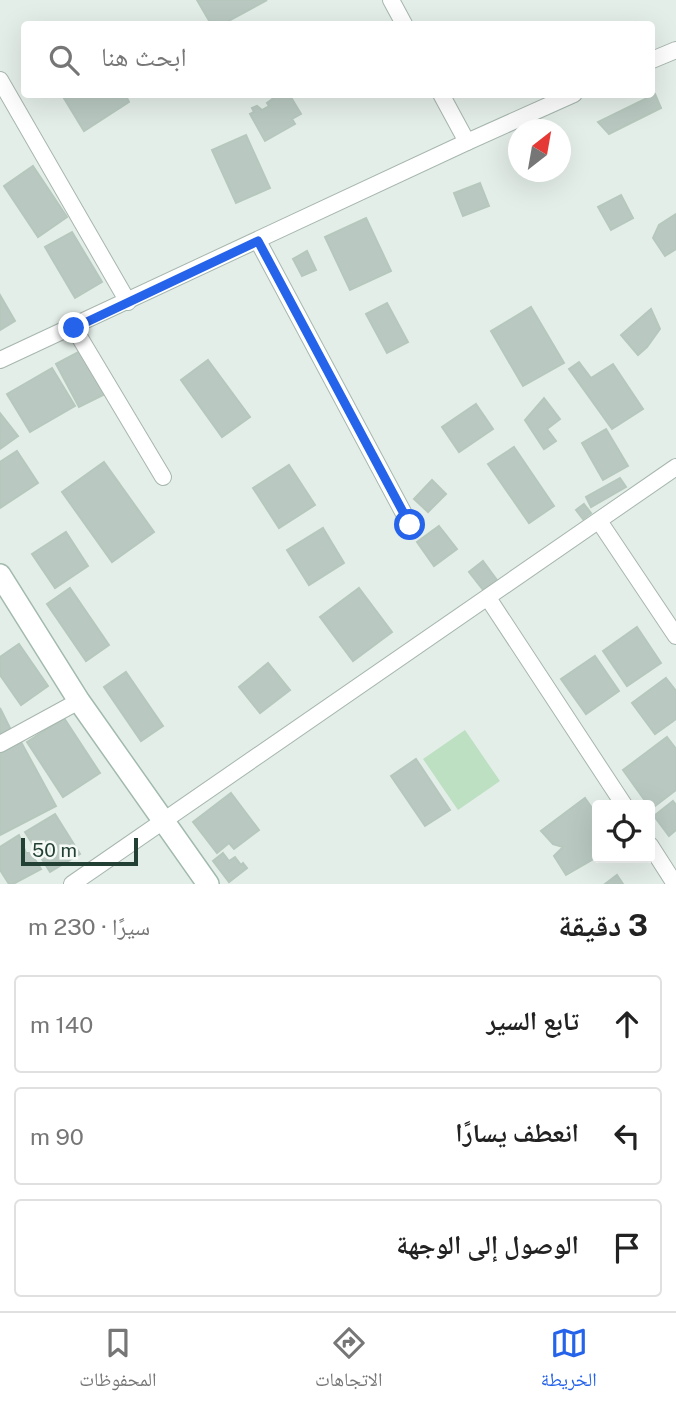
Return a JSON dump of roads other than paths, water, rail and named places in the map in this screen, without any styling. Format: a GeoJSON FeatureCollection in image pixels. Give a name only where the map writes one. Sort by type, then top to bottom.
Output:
{"type":"FeatureCollection","features":[{"type":"Feature","properties":{"kind":"street"},"geometry":{"type":"LineString","coordinates":[[391,0],[402,21]]}},
{"type":"Feature","properties":{"kind":"street"},"geometry":{"type":"LineString","coordinates":[[655,59],[676,50]]}},
{"type":"Feature","properties":{"kind":"street"},"geometry":{"type":"LineString","coordinates":[[0,80],[128,302]]}},
{"type":"Feature","properties":{"kind":"street"},"geometry":{"type":"LineString","coordinates":[[443,98],[467,142]]}},
{"type":"Feature","properties":{"kind":"street"},"geometry":{"type":"LineString","coordinates":[[0,360],[565,98]]}},
{"type":"Feature","properties":{"kind":"street"},"geometry":{"type":"LineString","coordinates":[[258,241],[410,525]]}},
{"type":"Feature","properties":{"kind":"street"},"geometry":{"type":"LineString","coordinates":[[74,328],[163,477]]}},
{"type":"Feature","properties":{"kind":"street"},"geometry":{"type":"LineString","coordinates":[[72,884],[676,467]]}},
{"type":"Feature","properties":{"kind":"street"},"geometry":{"type":"LineString","coordinates":[[599,521],[676,636]]}},
{"type":"Feature","properties":{"kind":"street"},"geometry":{"type":"LineString","coordinates":[[0,575],[79,701],[208,884]]}},
{"type":"Feature","properties":{"kind":"street"},"geometry":{"type":"LineString","coordinates":[[488,597],[621,800]]}},
{"type":"Feature","properties":{"kind":"street"},"geometry":{"type":"LineString","coordinates":[[0,744],[79,701]]}},
{"type":"Feature","properties":{"kind":"street"},"geometry":{"type":"LineString","coordinates":[[655,852],[676,884]]}}]}
